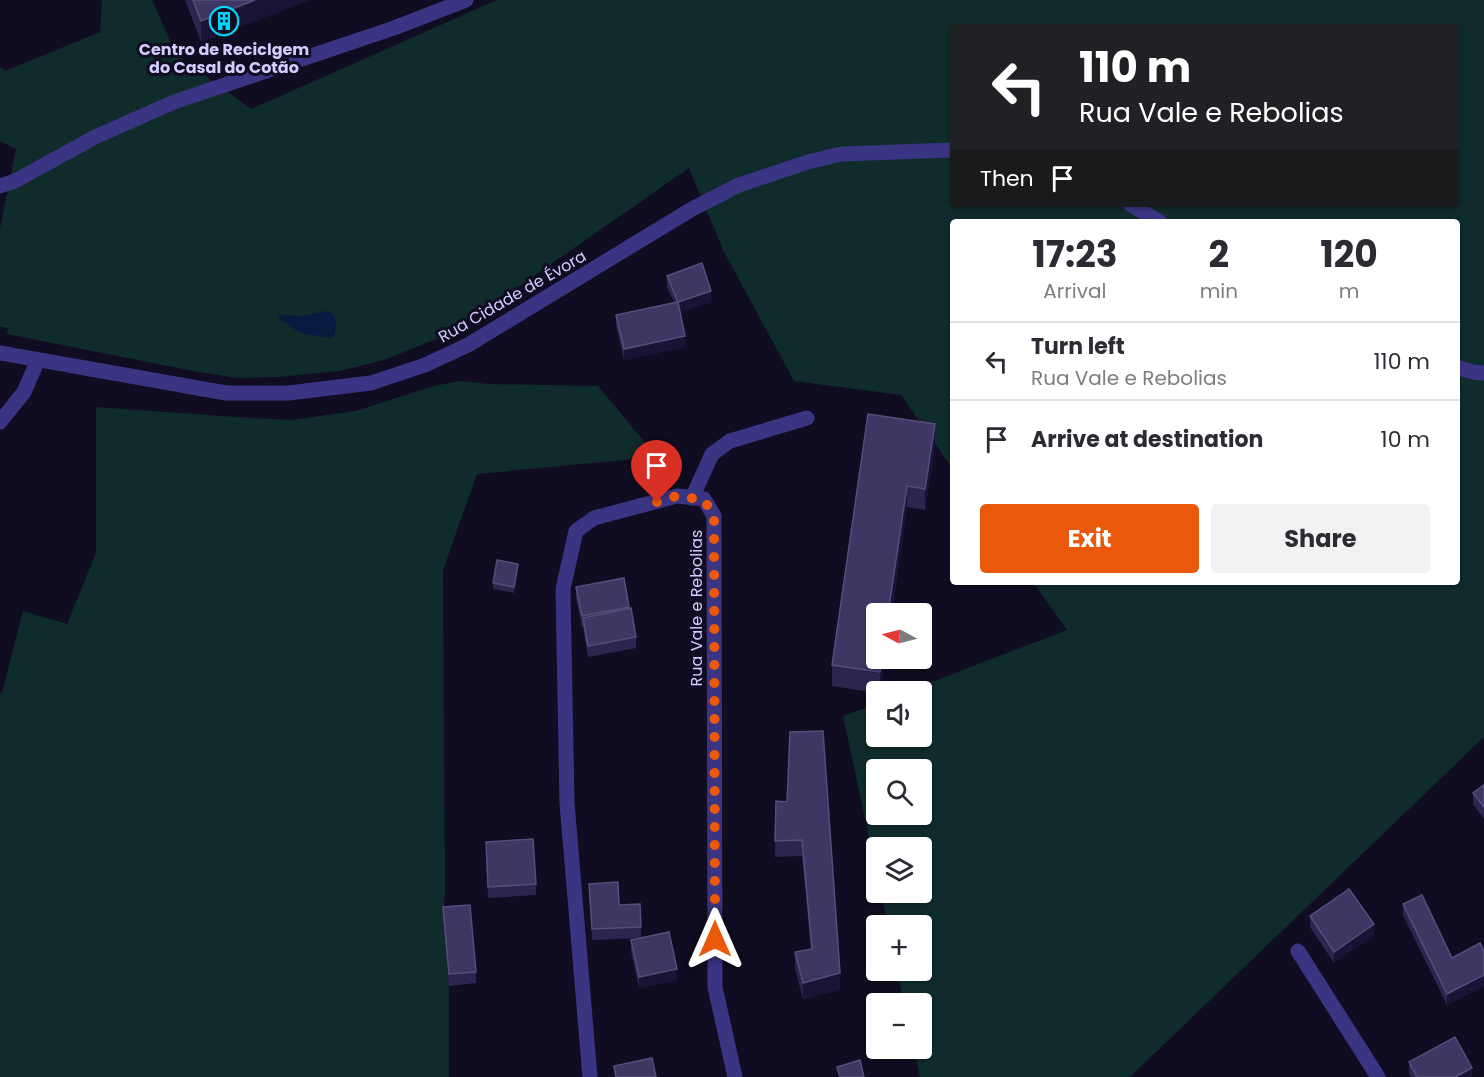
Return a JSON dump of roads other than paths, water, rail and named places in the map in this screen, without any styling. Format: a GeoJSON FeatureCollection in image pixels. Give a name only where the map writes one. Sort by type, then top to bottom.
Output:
{"type":"FeatureCollection","features":[{"type":"Feature","properties":{"kind":"street"},"geometry":{"type":"LineString","coordinates":[[0,186],[15,181],[95,137],[174,102],[394,28],[466,0]]}},
{"type":"Feature","properties":{"kind":"street","name":"Rua Cidade de Évora"},"geometry":{"type":"LineString","coordinates":[[0,353],[226,393],[289,393],[371,383],[425,366],[468,345],[692,208],[740,185],[808,162],[841,154],[950,150]]}},
{"type":"Feature","properties":{"kind":"street"},"geometry":{"type":"LineString","coordinates":[[1135,207],[1155,219]]}},
{"type":"Feature","properties":{"kind":"street"},"geometry":{"type":"LineString","coordinates":[[0,422],[24,393],[38,360]]}},
{"type":"Feature","properties":{"kind":"street"},"geometry":{"type":"LineString","coordinates":[[1460,368],[1484,373]]}},
{"type":"Feature","properties":{"kind":"street"},"geometry":{"type":"LineString","coordinates":[[590,1077],[567,803],[563,590],[576,531],[594,518],[677,496],[692,498],[712,454],[730,441],[807,418]]}},
{"type":"Feature","properties":{"kind":"street","name":"Rua Vale e Rebolias"},"geometry":{"type":"LineString","coordinates":[[692,498],[704,500],[714,516],[716,987],[735,1077]]}},
{"type":"Feature","properties":{"kind":"street"},"geometry":{"type":"LineString","coordinates":[[1298,951],[1378,1077]]}},
{"type":"Feature","properties":{"kind":"water"},"geometry":{"type":"Polygon","coordinates":[[[327,311],[331,313],[336,323],[333,338],[300,333],[278,317],[280,315],[304,316],[327,311]]]}},
{"type":"Feature","properties":{"kind":"place","name":"Centro de Reciclgem do Casal do Cotão"},"geometry":{"type":"Point","coordinates":[224,21]}}]}
